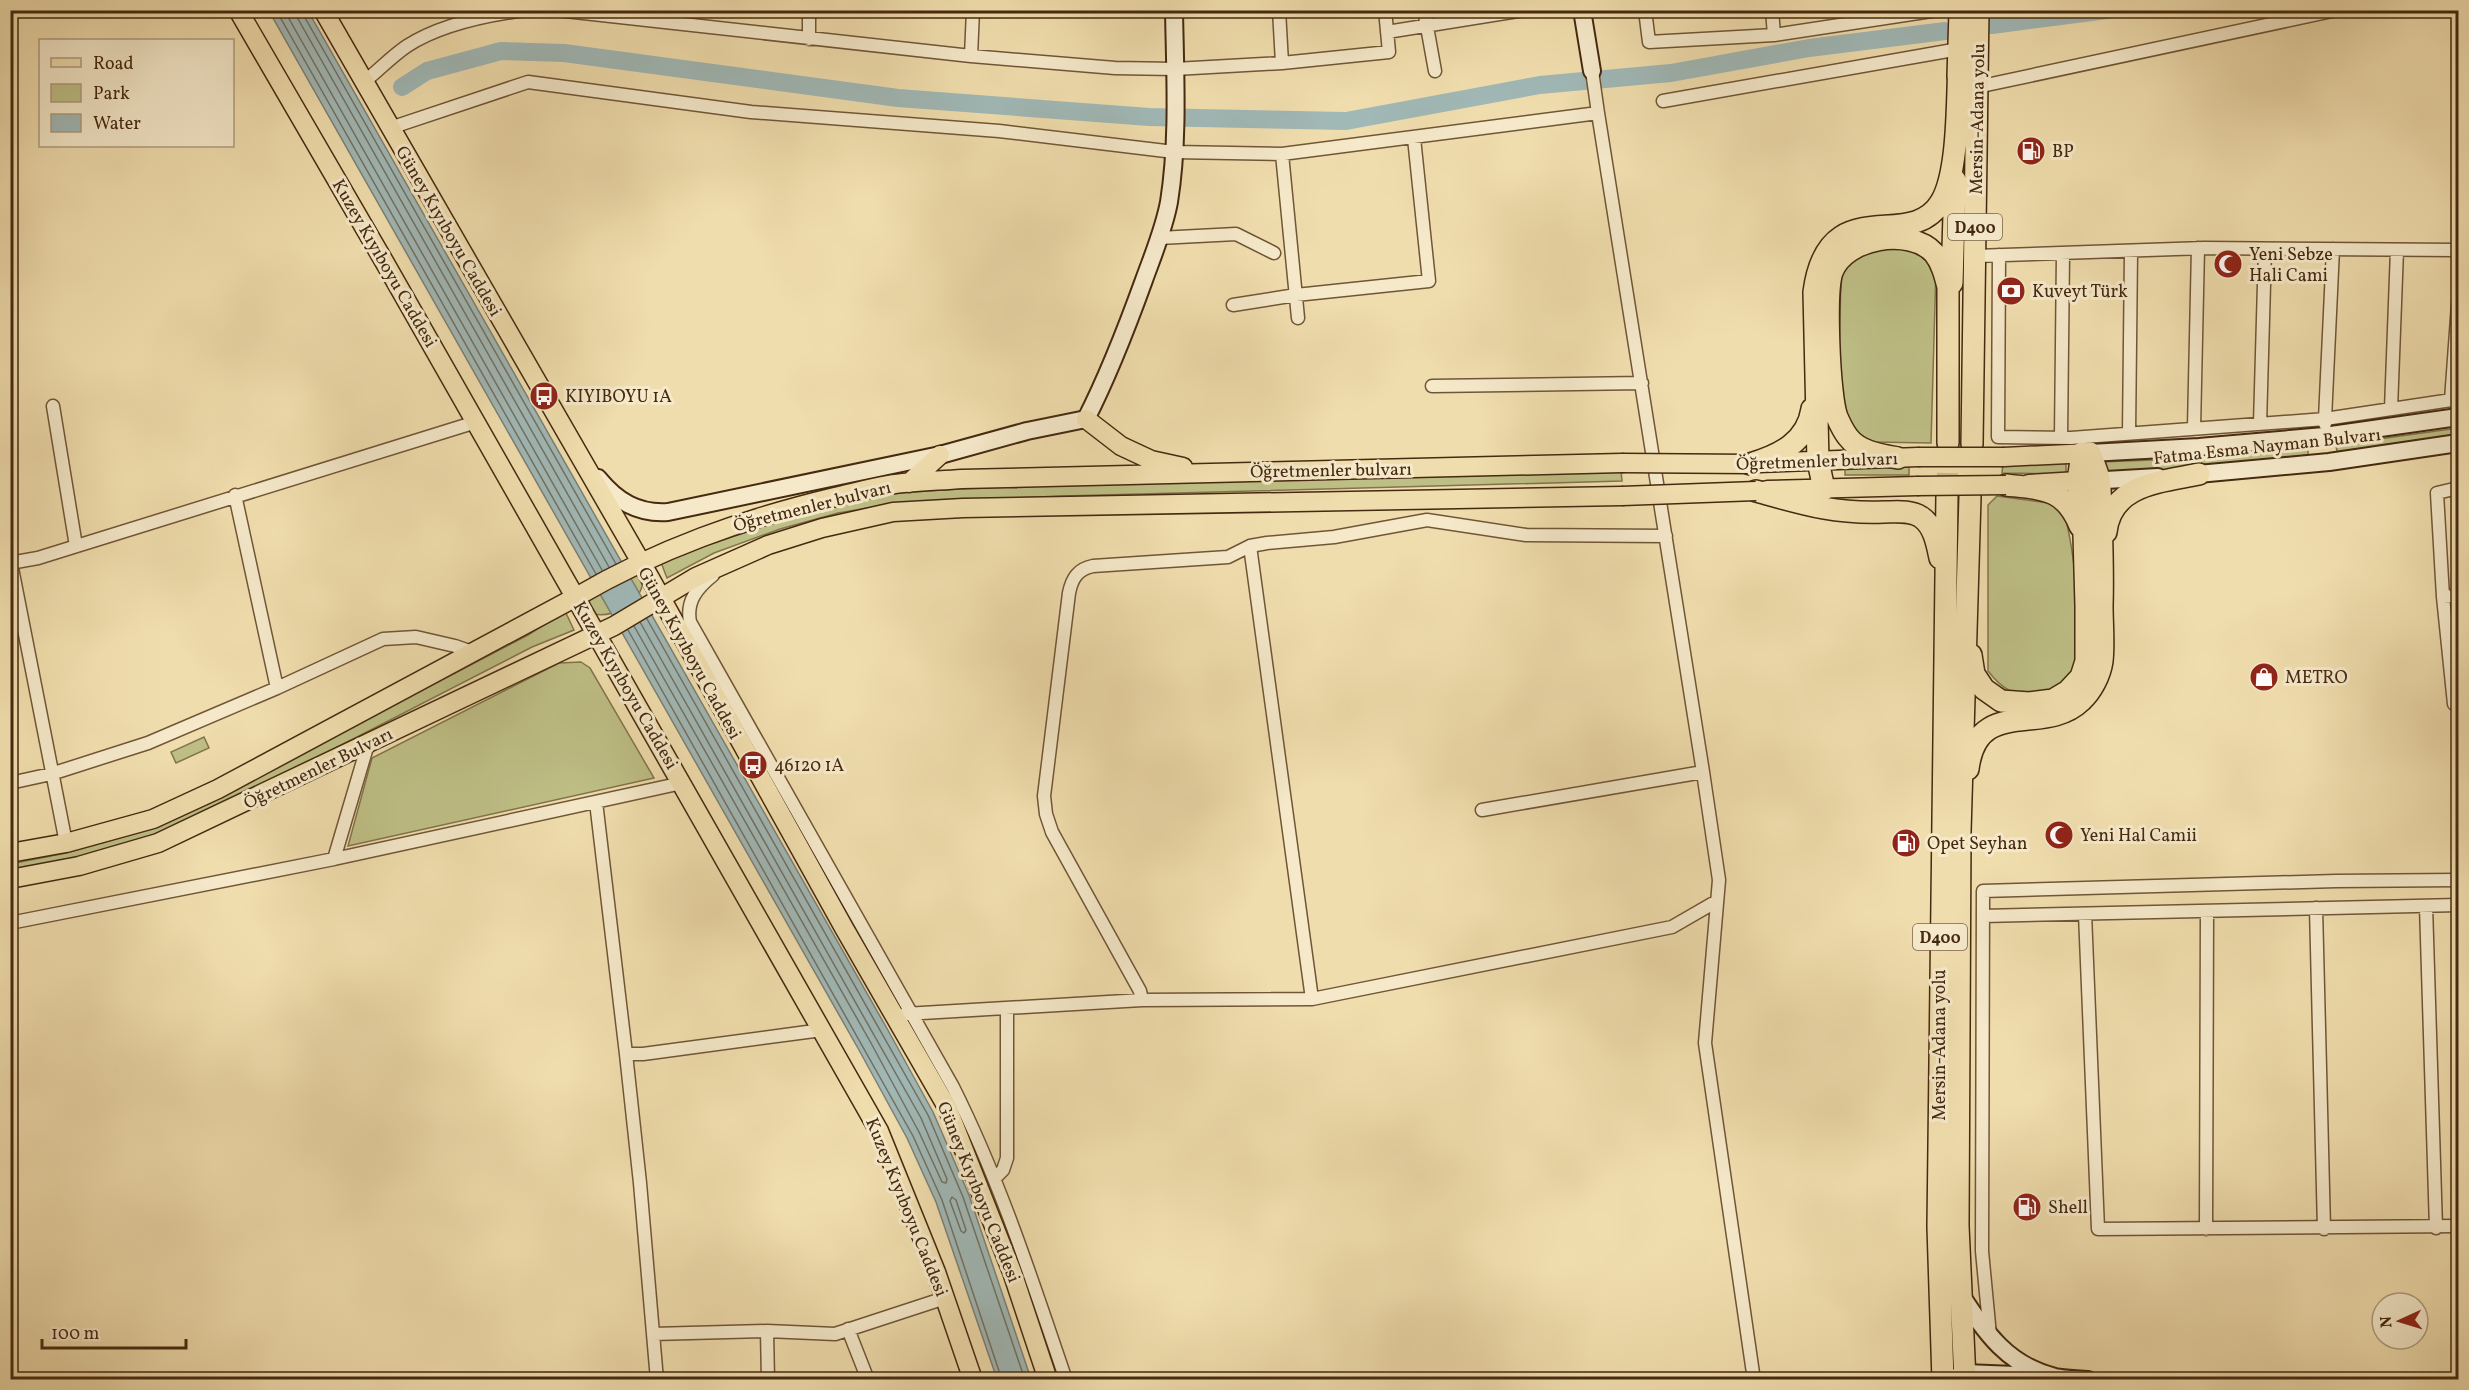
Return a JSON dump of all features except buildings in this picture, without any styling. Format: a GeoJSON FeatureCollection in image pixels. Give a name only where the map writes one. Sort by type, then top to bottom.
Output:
{"type":"FeatureCollection","features":[{"type":"Feature","properties":{"kind":"highway","name":"Mersin-Adana yolu"},"geometry":{"type":"LineString","coordinates":[[1908,458],[1870,452],[1850,439],[1837,417],[1832,393],[1829,296],[1832,272],[1843,255],[1866,242],[1901,239],[1918,242],[1934,253],[1943,268],[1948,287],[1948,443],[1960,10]]}},
{"type":"Feature","properties":{"kind":"highway","name":"Mersin-Adana yolu"},"geometry":{"type":"LineString","coordinates":[[1972,444],[1978,10]]}},
{"type":"Feature","properties":{"kind":"highway"},"geometry":{"type":"LineString","coordinates":[[1824,489],[1818,461],[1814,292],[1817,270],[1827,250],[1841,237],[1857,229],[1916,222],[1929,216],[1941,203],[1951,172],[1959,56]]}},
{"type":"Feature","properties":{"kind":"highway"},"geometry":{"type":"LineString","coordinates":[[1750,464],[1777,454],[1799,441],[1811,419],[1816,381]]}},
{"type":"Feature","properties":{"kind":"highway"},"geometry":{"type":"LineString","coordinates":[[1968,559],[1971,652],[1974,674],[1983,689],[2001,701],[2029,703],[2053,700],[2068,691],[2081,677],[2086,661],[2084,535],[2078,481],[2086,453]]}},
{"type":"Feature","properties":{"kind":"highway"},"geometry":{"type":"LineString","coordinates":[[1960,832],[1970,757],[1979,738],[1989,727],[2002,722],[2053,716],[2072,709],[2095,682],[2102,662],[2103,559],[2099,481],[2086,453]]}},
{"type":"Feature","properties":{"kind":"highway"},"geometry":{"type":"LineString","coordinates":[[2103,559],[2107,521],[2117,502],[2131,490],[2199,474]]}},
{"type":"Feature","properties":{"kind":"highway"},"geometry":{"type":"LineString","coordinates":[[2006,485],[2044,489],[2062,498],[2074,512],[2084,535]]}},
{"type":"Feature","properties":{"kind":"highway"},"geometry":{"type":"LineString","coordinates":[[1756,491],[1826,510],[1853,513],[1902,512],[1921,517],[1930,527],[1937,542],[1945,616]]}},
{"type":"Feature","properties":{"kind":"highway","name":"Mersin-Adana yolu"},"geometry":{"type":"LineString","coordinates":[[1943,1380],[1938,1215],[1947,494]]}},
{"type":"Feature","properties":{"kind":"highway","name":"Mersin-Adana yolu"},"geometry":{"type":"LineString","coordinates":[[1960,1377],[1961,1295],[1958,1226],[1960,832],[1970,497]]}},
{"type":"Feature","properties":{"kind":"main road","name":"Kuzey Kıyıboyu Caddesi"},"geometry":{"type":"LineString","coordinates":[[238,10],[476,422],[584,592],[584,615],[605,630],[682,783],[879,1131],[945,1298],[973,1380]]}},
{"type":"Feature","properties":{"kind":"main road","name":"Güney Kıyıboyu Caddesi"},"geometry":{"type":"LineString","coordinates":[[323,10],[576,452],[635,564],[650,578],[655,601],[903,1015],[947,1107],[1012,1272],[1048,1380]]}},
{"type":"Feature","properties":{"kind":"main road"},"geometry":{"type":"LineString","coordinates":[[1086,418],[1107,376],[1159,238],[1169,203],[1174,146],[1174,10]]}},
{"type":"Feature","properties":{"kind":"main road"},"geometry":{"type":"LineString","coordinates":[[1581,10],[1592,71]]}},
{"type":"Feature","properties":{"kind":"main road","name":"Fatma Esma Nayman Bulvarı"},"geometry":{"type":"LineString","coordinates":[[2086,453],[2199,447],[2324,436],[2458,417]]}},
{"type":"Feature","properties":{"kind":"main road"},"geometry":{"type":"LineString","coordinates":[[576,452],[610,492],[637,510],[653,513],[736,499],[940,454],[1086,418]]}},
{"type":"Feature","properties":{"kind":"main road"},"geometry":{"type":"LineString","coordinates":[[1086,418],[1121,446],[1151,460],[1211,473]]}},
{"type":"Feature","properties":{"kind":"main road"},"geometry":{"type":"LineString","coordinates":[[2324,436],[2329,462]]}},
{"type":"Feature","properties":{"kind":"main road","name":"Fatma Esma Nayman Bulvarı"},"geometry":{"type":"LineString","coordinates":[[2078,481],[2199,474],[2329,462],[2458,443]]}},
{"type":"Feature","properties":{"kind":"main road","name":"Öğretmenler bulvarı"},"geometry":{"type":"LineString","coordinates":[[584,592],[635,564],[680,544],[758,517],[889,485],[909,483],[962,479],[1622,464],[1750,464],[2086,453]]}},
{"type":"Feature","properties":{"kind":"main road"},"geometry":{"type":"LineString","coordinates":[[909,483],[940,454]]}},
{"type":"Feature","properties":{"kind":"main road","name":"Öğretmenler bulvarı"},"geometry":{"type":"LineString","coordinates":[[605,630],[696,577],[768,545],[822,528],[893,512],[963,508],[1622,496],[2078,481]]}},
{"type":"Feature","properties":{"kind":"main road","name":"Öğretmenler Bulvarı"},"geometry":{"type":"LineString","coordinates":[[10,853],[66,843],[153,819],[218,789],[584,592]]}},
{"type":"Feature","properties":{"kind":"main road","name":"Öğretmenler Bulvarı"},"geometry":{"type":"LineString","coordinates":[[10,879],[79,866],[158,843],[605,630]]}},
{"type":"Feature","properties":{"kind":"main road"},"geometry":{"type":"LineString","coordinates":[[1961,1295],[1990,1338],[2017,1361],[2055,1377]]}},
{"type":"Feature","properties":{"kind":"main road"},"geometry":{"type":"LineString","coordinates":[[1960,1377],[2055,1377],[2088,1380]]}},
{"type":"Feature","properties":{"kind":"street"},"geometry":{"type":"LineString","coordinates":[[364,82],[407,46],[426,37],[466,22],[526,10]]}},
{"type":"Feature","properties":{"kind":"street"},"geometry":{"type":"LineString","coordinates":[[556,10],[971,56],[1175,74],[1389,52],[1385,10]]}},
{"type":"Feature","properties":{"kind":"street"},"geometry":{"type":"LineString","coordinates":[[809,10],[809,39]]}},
{"type":"Feature","properties":{"kind":"street"},"geometry":{"type":"LineString","coordinates":[[971,56],[973,10]]}},
{"type":"Feature","properties":{"kind":"street"},"geometry":{"type":"LineString","coordinates":[[1278,10],[1282,63]]}},
{"type":"Feature","properties":{"kind":"street"},"geometry":{"type":"LineString","coordinates":[[1425,10],[1435,71]]}},
{"type":"Feature","properties":{"kind":"street"},"geometry":{"type":"LineString","coordinates":[[1387,32],[1524,10]]}},
{"type":"Feature","properties":{"kind":"street"},"geometry":{"type":"LineString","coordinates":[[1645,10],[1649,42],[1774,35],[1938,10]]}},
{"type":"Feature","properties":{"kind":"street"},"geometry":{"type":"LineString","coordinates":[[1772,10],[1774,35]]}},
{"type":"Feature","properties":{"kind":"street"},"geometry":{"type":"LineString","coordinates":[[1977,87],[2337,10]]}},
{"type":"Feature","properties":{"kind":"street"},"geometry":{"type":"LineString","coordinates":[[1662,101],[1959,56]]}},
{"type":"Feature","properties":{"kind":"street"},"geometry":{"type":"LineString","coordinates":[[1592,71],[1719,880],[1705,1043],[1754,1380]]}},
{"type":"Feature","properties":{"kind":"street"},"geometry":{"type":"LineString","coordinates":[[390,128],[528,82],[752,112],[1282,154],[1598,113]]}},
{"type":"Feature","properties":{"kind":"street"},"geometry":{"type":"LineString","coordinates":[[1233,305],[1296,294],[1429,281],[1414,138]]}},
{"type":"Feature","properties":{"kind":"street"},"geometry":{"type":"LineString","coordinates":[[1282,154],[1298,318]]}},
{"type":"Feature","properties":{"kind":"street"},"geometry":{"type":"LineString","coordinates":[[1159,238],[1236,234],[1274,253]]}},
{"type":"Feature","properties":{"kind":"street"},"geometry":{"type":"LineString","coordinates":[[1975,256],[2198,248],[2458,250]]}},
{"type":"Feature","properties":{"kind":"street"},"geometry":{"type":"LineString","coordinates":[[2194,428],[2198,248]]}},
{"type":"Feature","properties":{"kind":"street"},"geometry":{"type":"LineString","coordinates":[[2260,424],[2265,249]]}},
{"type":"Feature","properties":{"kind":"street"},"geometry":{"type":"LineString","coordinates":[[2324,436],[2333,249]]}},
{"type":"Feature","properties":{"kind":"street"},"geometry":{"type":"LineString","coordinates":[[2391,409],[2397,250]]}},
{"type":"Feature","properties":{"kind":"street"},"geometry":{"type":"LineString","coordinates":[[2130,433],[2131,251]]}},
{"type":"Feature","properties":{"kind":"street"},"geometry":{"type":"LineString","coordinates":[[2061,438],[2063,253]]}},
{"type":"Feature","properties":{"kind":"street"},"geometry":{"type":"LineString","coordinates":[[1999,255],[1998,436],[2061,438],[2325,419],[2455,400],[2458,304]]}},
{"type":"Feature","properties":{"kind":"street"},"geometry":{"type":"LineString","coordinates":[[1432,386],[1642,383]]}},
{"type":"Feature","properties":{"kind":"street"},"geometry":{"type":"LineString","coordinates":[[53,406],[76,546]]}},
{"type":"Feature","properties":{"kind":"street"},"geometry":{"type":"LineString","coordinates":[[66,843],[11,563],[38,558],[476,422]]}},
{"type":"Feature","properties":{"kind":"street"},"geometry":{"type":"LineString","coordinates":[[2458,488],[2437,492],[2443,597],[2454,705],[2458,704]]}},
{"type":"Feature","properties":{"kind":"street"},"geometry":{"type":"LineString","coordinates":[[235,495],[278,688]]}},
{"type":"Feature","properties":{"kind":"street"},"geometry":{"type":"LineString","coordinates":[[1426,499],[1427,520]]}},
{"type":"Feature","properties":{"kind":"street"},"geometry":{"type":"LineString","coordinates":[[1142,1000],[1140,991],[1052,832],[1046,814],[1044,796],[1071,584],[1080,571],[1093,566],[1228,557],[1250,546],[1286,540],[1334,537],[1427,520],[1526,536],[1666,536]]}},
{"type":"Feature","properties":{"kind":"street"},"geometry":{"type":"LineString","coordinates":[[1250,546],[1312,999]]}},
{"type":"Feature","properties":{"kind":"street"},"geometry":{"type":"LineString","coordinates":[[731,561],[703,583],[690,601],[687,610],[690,622],[903,1015],[953,1087],[995,1178],[1066,1380]]}},
{"type":"Feature","properties":{"kind":"street"},"geometry":{"type":"LineString","coordinates":[[2443,597],[2458,596]]}},
{"type":"Feature","properties":{"kind":"street"},"geometry":{"type":"LineString","coordinates":[[10,783],[51,774],[148,742],[278,688],[389,638],[416,637],[472,652]]}},
{"type":"Feature","properties":{"kind":"street"},"geometry":{"type":"LineString","coordinates":[[334,859],[368,744]]}},
{"type":"Feature","properties":{"kind":"street"},"geometry":{"type":"LineString","coordinates":[[1482,810],[1703,772]]}},
{"type":"Feature","properties":{"kind":"street"},"geometry":{"type":"LineString","coordinates":[[10,923],[334,859],[682,783]]}},
{"type":"Feature","properties":{"kind":"street"},"geometry":{"type":"LineString","coordinates":[[596,802],[626,1054],[657,1380]]}},
{"type":"Feature","properties":{"kind":"street"},"geometry":{"type":"LineString","coordinates":[[1990,1338],[1982,1251],[1983,891],[2336,881],[2458,880]]}},
{"type":"Feature","properties":{"kind":"street"},"geometry":{"type":"LineString","coordinates":[[903,1015],[1142,1000],[1312,999],[1672,927],[1717,901]]}},
{"type":"Feature","properties":{"kind":"street"},"geometry":{"type":"LineString","coordinates":[[1983,916],[2458,905]]}},
{"type":"Feature","properties":{"kind":"street"},"geometry":{"type":"LineString","coordinates":[[2426,906],[2436,1228]]}},
{"type":"Feature","properties":{"kind":"street"},"geometry":{"type":"LineString","coordinates":[[2316,908],[2324,1228]]}},
{"type":"Feature","properties":{"kind":"street"},"geometry":{"type":"LineString","coordinates":[[2206,1229],[2207,911]]}},
{"type":"Feature","properties":{"kind":"street"},"geometry":{"type":"LineString","coordinates":[[2085,914],[2098,1229],[2436,1228],[2458,1226]]}},
{"type":"Feature","properties":{"kind":"street"},"geometry":{"type":"LineString","coordinates":[[995,1178],[1003,1170],[1007,1158],[1007,1008]]}},
{"type":"Feature","properties":{"kind":"street"},"geometry":{"type":"LineString","coordinates":[[626,1054],[822,1030]]}},
{"type":"Feature","properties":{"kind":"street"},"geometry":{"type":"LineString","coordinates":[[653,1334],[767,1331],[826,1334],[945,1298]]}},
{"type":"Feature","properties":{"kind":"street"},"geometry":{"type":"LineString","coordinates":[[848,1329],[868,1380]]}},
{"type":"Feature","properties":{"kind":"street"},"geometry":{"type":"LineString","coordinates":[[767,1331],[768,1380]]}},
{"type":"Feature","properties":{"kind":"green space"},"geometry":{"type":"Polygon","coordinates":[[[1897,245],[1923,250],[1936,269],[1931,443],[1872,442],[1854,431],[1843,410],[1839,364],[1841,274],[1853,259],[1869,250],[1897,245]]]}},
{"type":"Feature","properties":{"kind":"green space"},"geometry":{"type":"Polygon","coordinates":[[[2458,428],[2458,436],[2337,452],[2336,445],[2458,428]]]}},
{"type":"Feature","properties":{"kind":"green space"},"geometry":{"type":"Polygon","coordinates":[[[2308,448],[2308,455],[2176,469],[2101,473],[2101,462],[2177,459],[2308,448]]]}},
{"type":"Feature","properties":{"kind":"green space"},"geometry":{"type":"Polygon","coordinates":[[[2003,462],[2066,462],[2066,474],[2002,473],[2003,462]]]}},
{"type":"Feature","properties":{"kind":"green space"},"geometry":{"type":"Polygon","coordinates":[[[1909,464],[1909,475],[1845,475],[1845,465],[1909,464]]]}},
{"type":"Feature","properties":{"kind":"green space"},"geometry":{"type":"Polygon","coordinates":[[[1621,471],[1622,481],[1063,496],[897,503],[838,513],[780,529],[714,553],[667,578],[660,560],[709,541],[838,504],[897,493],[1065,485],[1621,471]]]}},
{"type":"Feature","properties":{"kind":"green space"},"geometry":{"type":"Polygon","coordinates":[[[1997,496],[2049,503],[2064,512],[2068,527],[2078,599],[2078,648],[2075,667],[2068,680],[2057,689],[2043,694],[2035,695],[2008,690],[1998,683],[1988,671],[1988,505],[1997,496]]]}},
{"type":"Feature","properties":{"kind":"green space"},"geometry":{"type":"Polygon","coordinates":[[[631,574],[643,581],[641,589],[632,602],[609,614],[593,614],[589,607],[594,594],[631,574]]]}},
{"type":"Feature","properties":{"kind":"green space"},"geometry":{"type":"Polygon","coordinates":[[[565,611],[574,630],[532,647],[211,812],[167,832],[123,847],[11,874],[10,864],[66,853],[119,838],[208,802],[528,635],[565,611]]]}},
{"type":"Feature","properties":{"kind":"green space"},"geometry":{"type":"Polygon","coordinates":[[[581,662],[590,668],[654,778],[348,846],[372,758],[559,663],[581,662]]]}},
{"type":"Feature","properties":{"kind":"green space"},"geometry":{"type":"Polygon","coordinates":[[[204,737],[209,748],[176,763],[171,752],[204,737]]]}},
{"type":"Feature","properties":{"kind":"water"},"geometry":{"type":"Polygon","coordinates":[[[269,11],[308,11],[889,1032],[933,1112],[969,1195],[1031,1379],[997,1379],[936,1202],[907,1138],[269,11]]]}},
{"type":"Feature","properties":{"kind":"waterway"},"geometry":{"type":"LineString","coordinates":[[1992,25],[2107,10]]}},
{"type":"Feature","properties":{"kind":"waterway"},"geometry":{"type":"LineString","coordinates":[[402,87],[427,71],[501,51],[564,53],[898,98],[1149,117],[1346,121],[1540,85],[1671,73],[1809,48],[1945,31]]}},
{"type":"Feature","properties":{"kind":"tunnel"},"geometry":{"type":"LineString","coordinates":[[1947,494],[1948,443]]}},
{"type":"Feature","properties":{"kind":"tunnel"},"geometry":{"type":"LineString","coordinates":[[1970,497],[1972,444]]}},
{"type":"Feature","properties":{"kind":"place","name":"BP"},"geometry":{"type":"Point","coordinates":[2031,151]}},
{"type":"Feature","properties":{"kind":"place","name":"Yeni Sebze Hali Cami"},"geometry":{"type":"Point","coordinates":[2228,264]}},
{"type":"Feature","properties":{"kind":"place","name":"Kuveyt Türk"},"geometry":{"type":"Point","coordinates":[2011,291]}},
{"type":"Feature","properties":{"kind":"place","name":"KIYIBOYU 1A"},"geometry":{"type":"Point","coordinates":[544,396]}},
{"type":"Feature","properties":{"kind":"place","name":"METRO"},"geometry":{"type":"Point","coordinates":[2264,677]}},
{"type":"Feature","properties":{"kind":"place","name":"46120 1A"},"geometry":{"type":"Point","coordinates":[753,765]}},
{"type":"Feature","properties":{"kind":"place","name":"Yeni Hal Camii"},"geometry":{"type":"Point","coordinates":[2059,835]}},
{"type":"Feature","properties":{"kind":"place","name":"Opet Seyhan"},"geometry":{"type":"Point","coordinates":[1906,843]}},
{"type":"Feature","properties":{"kind":"place","name":"Shell"},"geometry":{"type":"Point","coordinates":[2027,1207]}}]}
